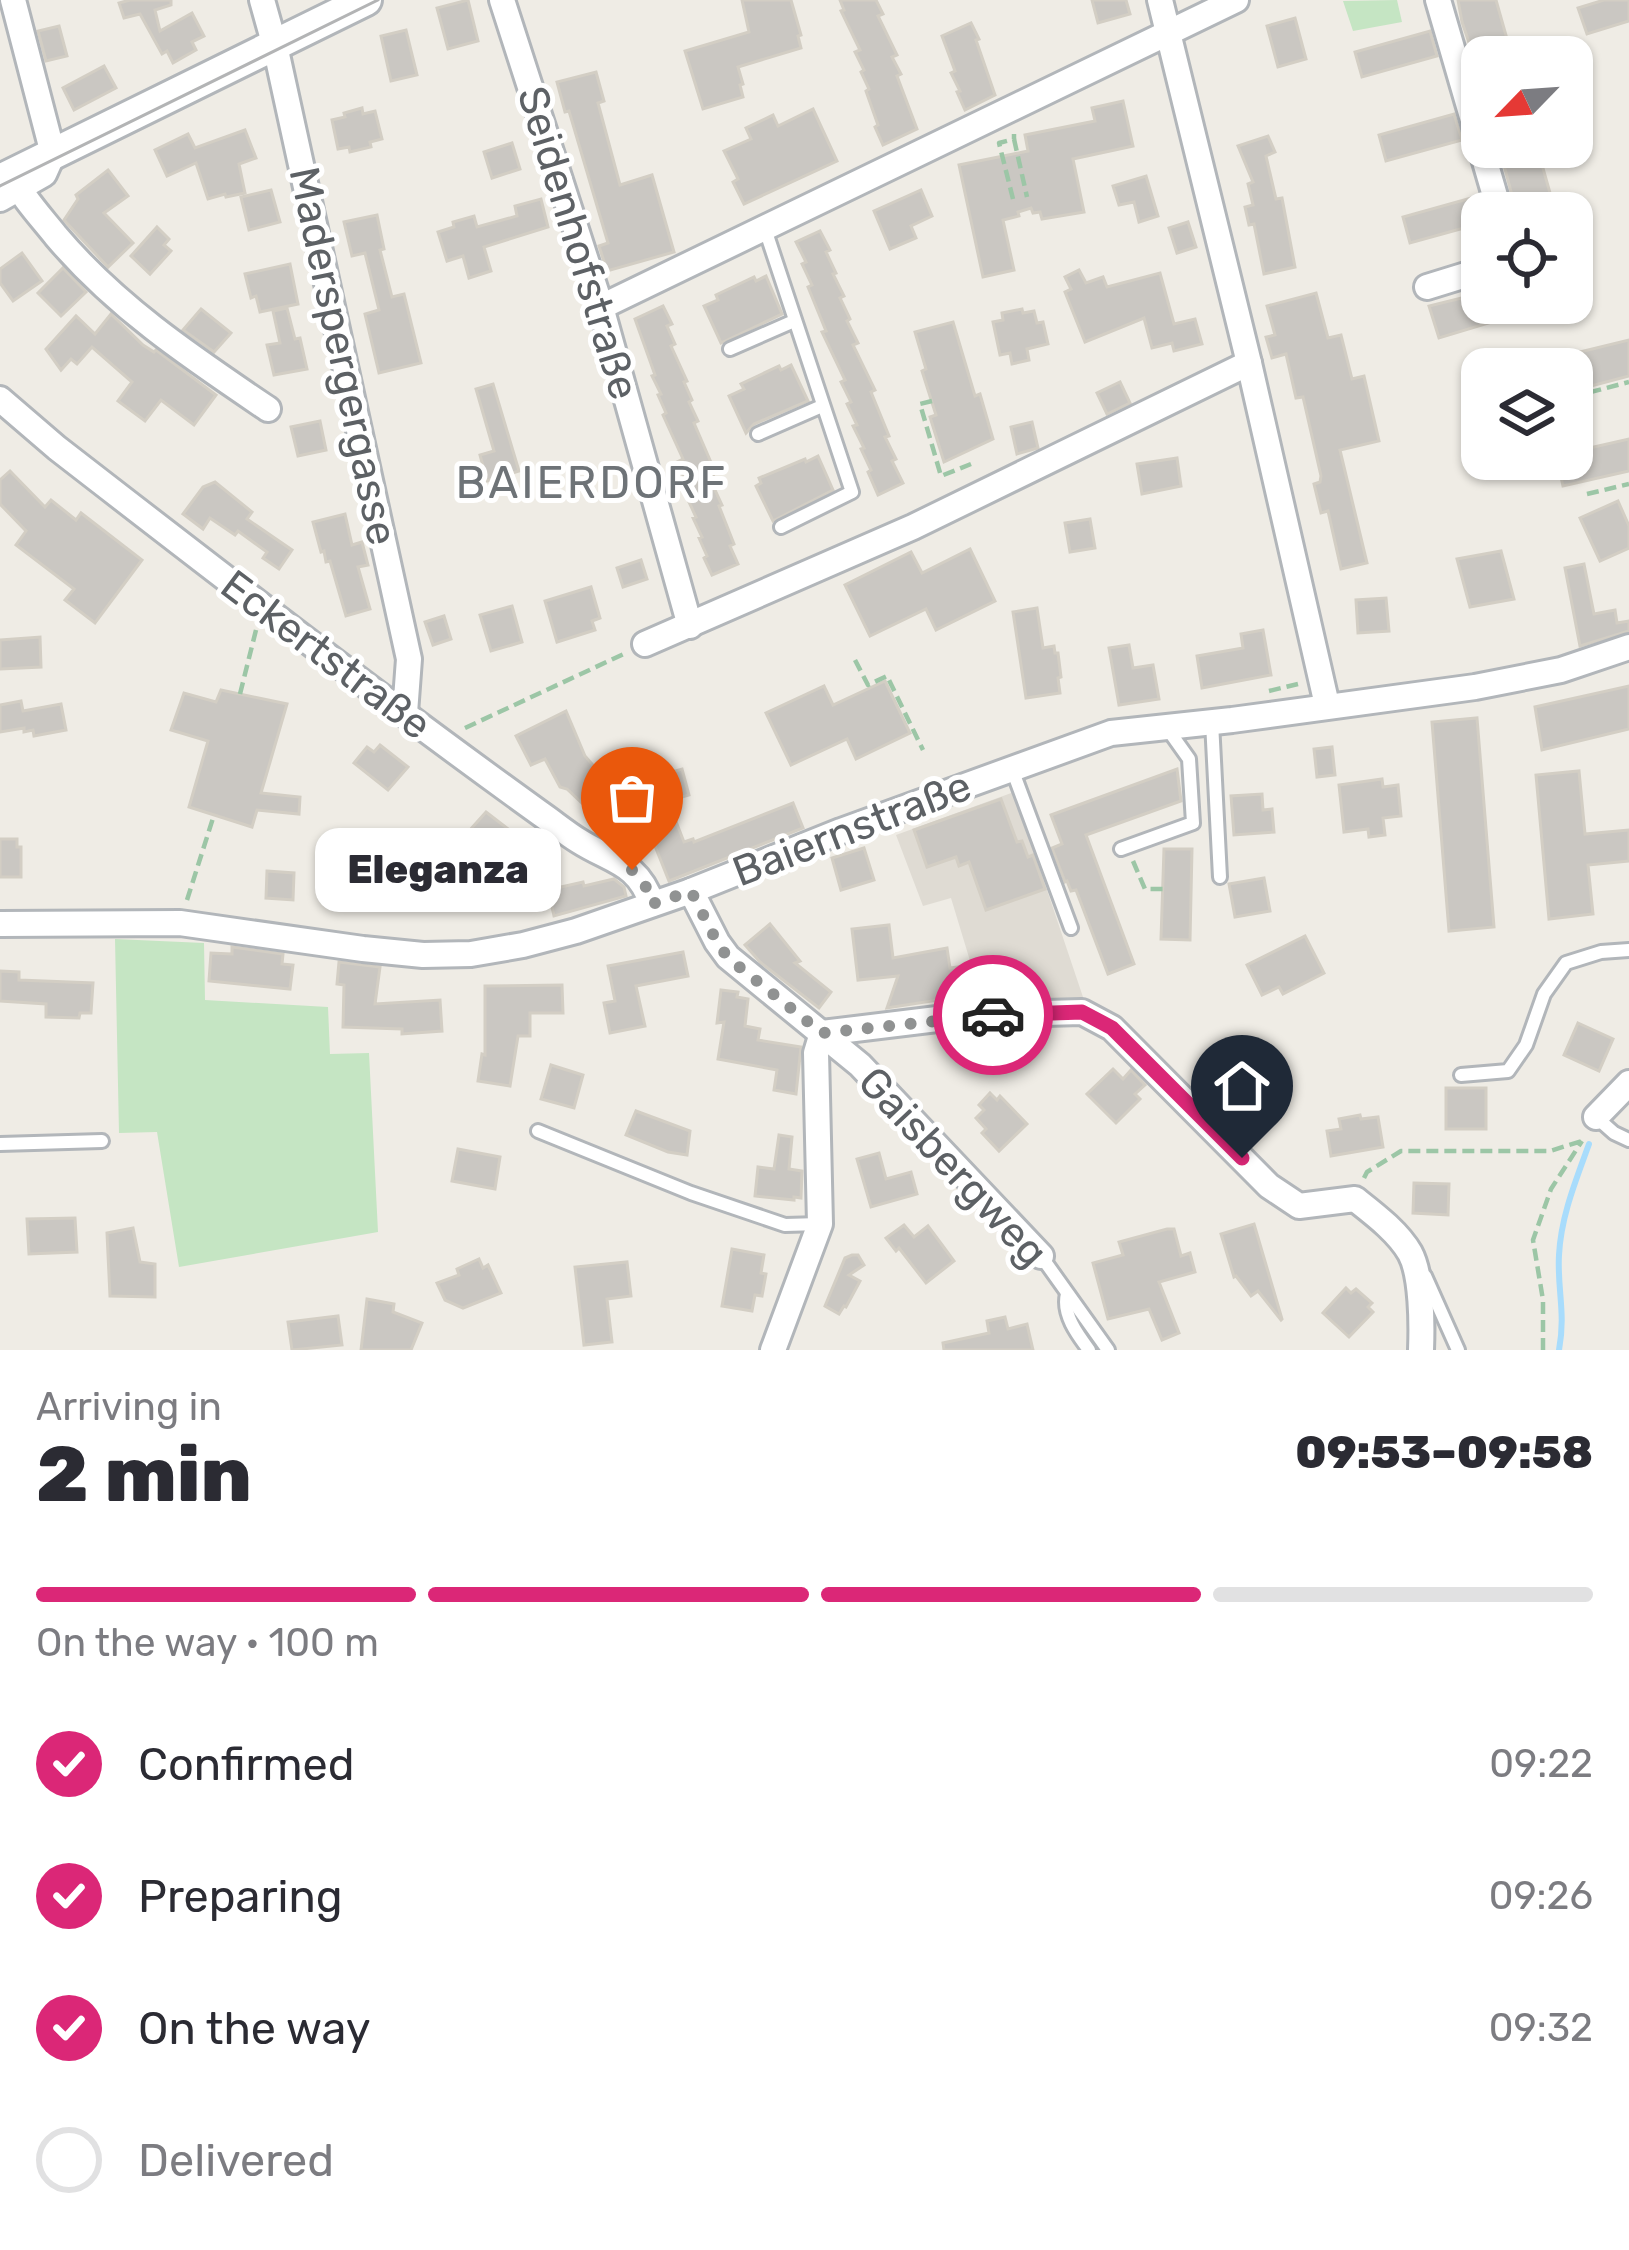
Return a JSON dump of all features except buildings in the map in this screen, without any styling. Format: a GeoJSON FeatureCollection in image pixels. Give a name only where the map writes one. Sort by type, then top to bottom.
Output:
{"type":"FeatureCollection","features":[{"type":"Feature","properties":{"kind":"street"},"geometry":{"type":"LineString","coordinates":[[13,0],[53,154]]}},
{"type":"Feature","properties":{"kind":"street","name":"Maderspergergasse"},"geometry":{"type":"LineString","coordinates":[[262,0],[410,658],[405,713]]}},
{"type":"Feature","properties":{"kind":"street"},"geometry":{"type":"LineString","coordinates":[[268,409],[181,351],[105,290],[8,186],[53,154],[366,0]]}},
{"type":"Feature","properties":{"kind":"street","name":"Seidenhofstraße"},"geometry":{"type":"LineString","coordinates":[[502,0],[602,308],[690,626]]}},
{"type":"Feature","properties":{"kind":"street"},"geometry":{"type":"LineString","coordinates":[[1160,0],[1250,363],[1327,705]]}},
{"type":"Feature","properties":{"kind":"street"},"geometry":{"type":"LineString","coordinates":[[602,308],[1236,0]]}},
{"type":"Feature","properties":{"kind":"street"},"geometry":{"type":"LineString","coordinates":[[1438,0],[1494,192]]}},
{"type":"Feature","properties":{"kind":"street"},"geometry":{"type":"LineString","coordinates":[[1426,286],[1461,276]]}},
{"type":"Feature","properties":{"kind":"street"},"geometry":{"type":"LineString","coordinates":[[645,644],[913,527],[1250,363]]}},
{"type":"Feature","properties":{"kind":"street","name":"Eckertstraße"},"geometry":{"type":"LineString","coordinates":[[0,399],[90,474],[405,713],[582,843],[632,870],[652,904]]}},
{"type":"Feature","properties":{"kind":"street","name":"Baiernstraße"},"geometry":{"type":"LineString","coordinates":[[0,924],[180,923],[363,950],[471,954],[576,931],[1111,733],[1474,687],[1561,670],[1629,647]]}},
{"type":"Feature","properties":{"kind":"street","name":"Gaisbergweg"},"geometry":{"type":"LineString","coordinates":[[691,891],[728,958],[860,1065],[1041,1256]]}},
{"type":"Feature","properties":{"kind":"street"},"geometry":{"type":"LineString","coordinates":[[773,1350],[820,1224],[816,1053],[822,1033],[970,1015],[1082,1012],[1112,1028],[1269,1186],[1299,1206],[1354,1199],[1381,1219],[1411,1254],[1421,1350]]}},
{"type":"Feature","properties":{"kind":"street"},"geometry":{"type":"LineString","coordinates":[[1596,1117],[1629,1083]]}},
{"type":"Feature","properties":{"kind":"lane"},"geometry":{"type":"LineString","coordinates":[[765,229],[852,492],[781,527]]}},
{"type":"Feature","properties":{"kind":"lane"},"geometry":{"type":"LineString","coordinates":[[730,349],[794,321]]}},
{"type":"Feature","properties":{"kind":"lane"},"geometry":{"type":"LineString","coordinates":[[758,434],[822,406]]}},
{"type":"Feature","properties":{"kind":"lane"},"geometry":{"type":"LineString","coordinates":[[1212,722],[1220,878]]}},
{"type":"Feature","properties":{"kind":"lane"},"geometry":{"type":"LineString","coordinates":[[1124,848],[1193,824],[1189,759],[1166,727]]}},
{"type":"Feature","properties":{"kind":"lane"},"geometry":{"type":"LineString","coordinates":[[1012,769],[1072,928]]}},
{"type":"Feature","properties":{"kind":"lane"},"geometry":{"type":"LineString","coordinates":[[1462,1075],[1508,1071],[1526,1045],[1544,994],[1566,963],[1601,952],[1629,950]]}},
{"type":"Feature","properties":{"kind":"lane"},"geometry":{"type":"LineString","coordinates":[[1596,1117],[1629,1139]]}},
{"type":"Feature","properties":{"kind":"lane"},"geometry":{"type":"LineString","coordinates":[[538,1131],[784,1225],[820,1224]]}},
{"type":"Feature","properties":{"kind":"lane"},"geometry":{"type":"LineString","coordinates":[[0,1144],[103,1141]]}},
{"type":"Feature","properties":{"kind":"lane","name":"Gaisbergweg"},"geometry":{"type":"LineString","coordinates":[[1041,1256],[1108,1350]]}},
{"type":"Feature","properties":{"kind":"lane"},"geometry":{"type":"LineString","coordinates":[[1413,1262],[1423,1271],[1458,1350]]}},
{"type":"Feature","properties":{"kind":"lane"},"geometry":{"type":"LineString","coordinates":[[1068,1293],[1066,1311],[1089,1350]]}},
{"type":"Feature","properties":{"kind":"path"},"geometry":{"type":"LineString","coordinates":[[1010,110],[1027,197]]}},
{"type":"Feature","properties":{"kind":"path"},"geometry":{"type":"LineString","coordinates":[[1013,199],[998,143],[1014,139]]}},
{"type":"Feature","properties":{"kind":"path"},"geometry":{"type":"LineString","coordinates":[[1593,391],[1629,382]]}},
{"type":"Feature","properties":{"kind":"path"},"geometry":{"type":"LineString","coordinates":[[932,401],[920,404],[941,476],[970,464]]}},
{"type":"Feature","properties":{"kind":"path"},"geometry":{"type":"LineString","coordinates":[[1587,494],[1629,484]]}},
{"type":"Feature","properties":{"kind":"path"},"geometry":{"type":"LineString","coordinates":[[240,694],[258,625]]}},
{"type":"Feature","properties":{"kind":"path"},"geometry":{"type":"LineString","coordinates":[[465,728],[645,644]]}},
{"type":"Feature","properties":{"kind":"path"},"geometry":{"type":"LineString","coordinates":[[855,660],[868,686],[887,676],[922,750]]}},
{"type":"Feature","properties":{"kind":"path"},"geometry":{"type":"LineString","coordinates":[[180,923],[214,815]]}},
{"type":"Feature","properties":{"kind":"path"},"geometry":{"type":"LineString","coordinates":[[1124,848],[1145,889],[1163,889]]}},
{"type":"Feature","properties":{"kind":"path"},"geometry":{"type":"LineString","coordinates":[[1543,1350],[1543,1300],[1533,1240],[1551,1189],[1596,1117]]}},
{"type":"Feature","properties":{"kind":"path"},"geometry":{"type":"LineString","coordinates":[[1354,1199],[1367,1172],[1401,1151],[1550,1151],[1582,1142]]}},
{"type":"Feature","properties":{"kind":"shaded area"},"geometry":{"type":"Polygon","coordinates":[[[1014,792],[1084,1000],[1018,1012],[984,1007],[951,898],[923,906],[896,835],[1014,792]]]}},
{"type":"Feature","properties":{"kind":"green space"},"geometry":{"type":"Polygon","coordinates":[[[1397,0],[1402,22],[1353,31],[1343,1],[1397,0]]]}},
{"type":"Feature","properties":{"kind":"green space"},"geometry":{"type":"Polygon","coordinates":[[[115,939],[204,943],[205,1000],[328,1007],[330,1054],[369,1053],[378,1232],[179,1267],[157,1132],[119,1133],[115,939]]]}},
{"type":"Feature","properties":{"kind":"waterway"},"geometry":{"type":"LineString","coordinates":[[1559,1350],[1560,1241],[1589,1144]]}},
{"type":"Feature","properties":{"kind":"tram line"},"geometry":{"type":"LineString","coordinates":[[0,186],[378,0]]}},
{"type":"Feature","properties":{"kind":"way so far"},"geometry":{"type":"LineString","coordinates":[[632,870],[652,904],[691,891],[728,958],[822,1033],[993,1015]]}},
{"type":"Feature","properties":{"kind":"place","name":"Eleganza"},"geometry":{"type":"Point","coordinates":[632,870]}},
{"type":"Feature","properties":{"kind":"district","name":"BAIERDORF"},"geometry":{"type":"Point","coordinates":[592,482]}},
{"type":"Feature","properties":{"kind":"route"},"geometry":{"type":"LineString","coordinates":[[993,1015],[1082,1012],[1112,1028],[1242,1158]]}}]}
